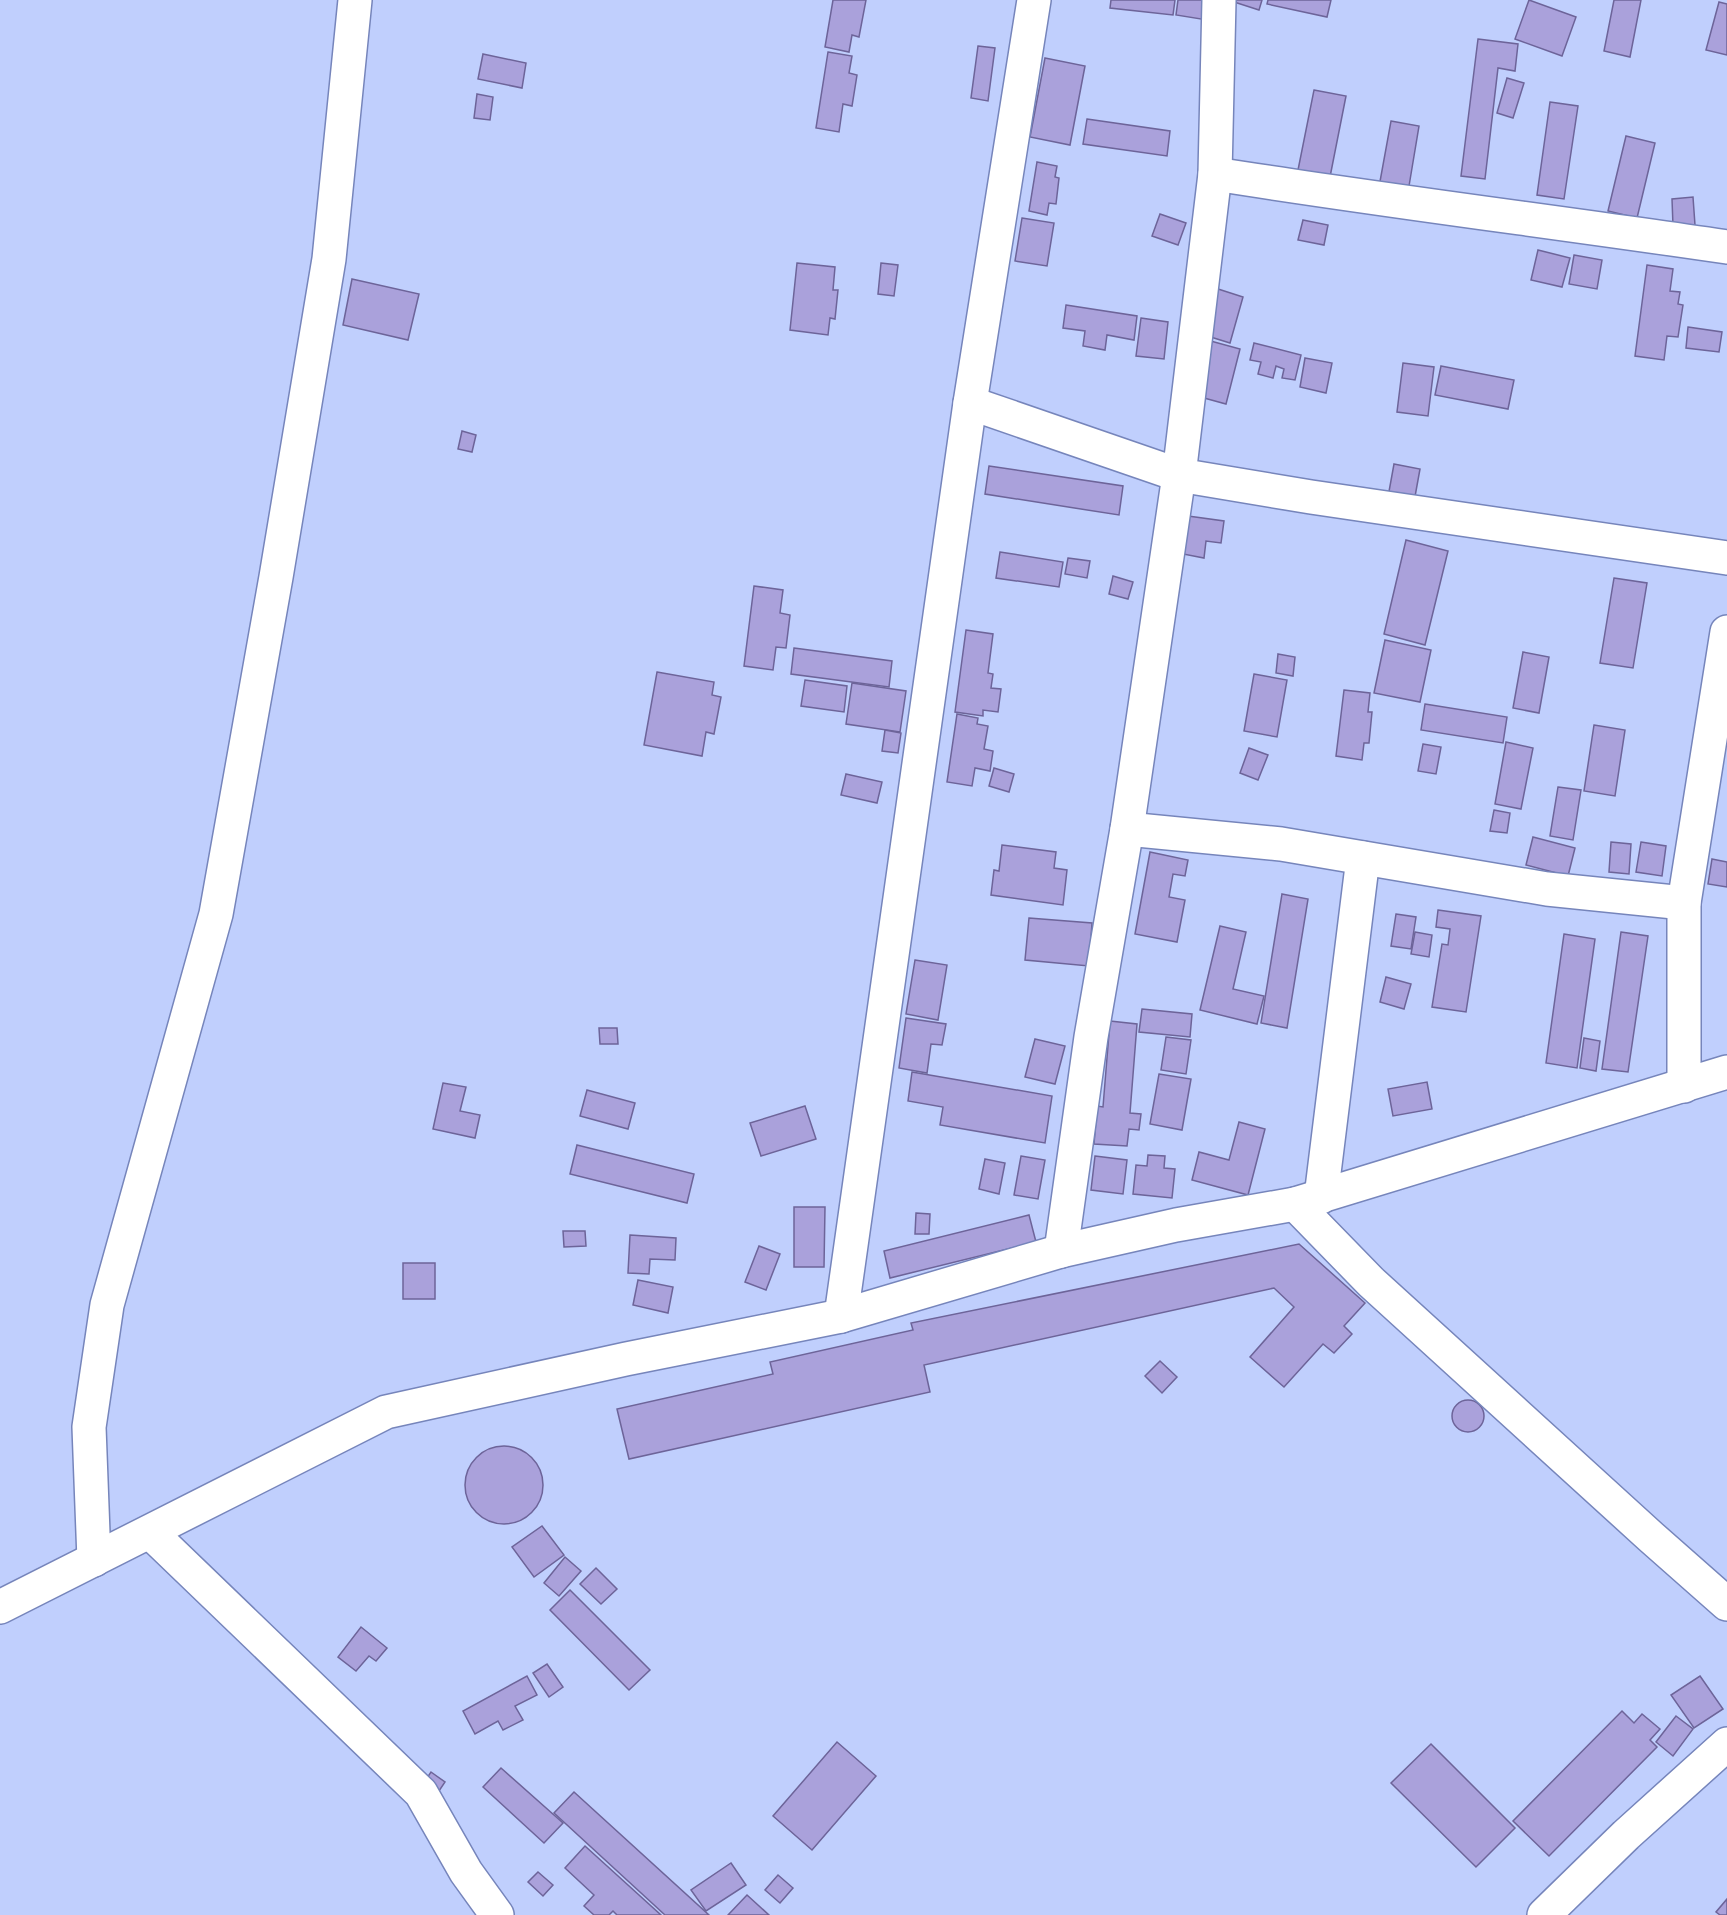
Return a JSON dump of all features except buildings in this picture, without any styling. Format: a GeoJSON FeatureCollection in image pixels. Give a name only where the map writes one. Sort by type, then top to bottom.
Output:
{"type":"FeatureCollection","features":[{"type":"Feature","properties":{"kind":"street"},"geometry":{"type":"LineString","coordinates":[[94,1560],[89,1427],[107,1305],[216,914],[276,577],[328,259],[355,0]]}},
{"type":"Feature","properties":{"kind":"street"},"geometry":{"type":"LineString","coordinates":[[841,1316],[970,403],[1034,0]]}},
{"type":"Feature","properties":{"kind":"street"},"geometry":{"type":"LineString","coordinates":[[1061,1251],[1091,1037],[1127,829],[1179,475],[1215,174],[1219,0]]}},
{"type":"Feature","properties":{"kind":"street"},"geometry":{"type":"LineString","coordinates":[[1215,174],[1343,195],[1572,224],[1727,247]]}},
{"type":"Feature","properties":{"kind":"street"},"geometry":{"type":"LineString","coordinates":[[970,403],[1179,475],[1311,497],[1727,558]]}},
{"type":"Feature","properties":{"kind":"street"},"geometry":{"type":"LineString","coordinates":[[1684,1086],[1684,903],[1727,632]]}},
{"type":"Feature","properties":{"kind":"street"},"geometry":{"type":"LineString","coordinates":[[1127,829],[1281,844],[1548,889],[1684,903]]}},
{"type":"Feature","properties":{"kind":"street"},"geometry":{"type":"LineString","coordinates":[[1363,858],[1308,1200],[1371,1282],[1727,1604]]}},
{"type":"Feature","properties":{"kind":"street"},"geometry":{"type":"LineString","coordinates":[[0,1607],[386,1412],[626,1359],[841,1316],[1061,1251],[1176,1225],[1308,1200],[1727,1072]]}},
{"type":"Feature","properties":{"kind":"street"},"geometry":{"type":"LineString","coordinates":[[150,1532],[421,1793],[466,1872],[497,1915]]}},
{"type":"Feature","properties":{"kind":"street"},"geometry":{"type":"LineString","coordinates":[[1544,1915],[1626,1835],[1727,1744]]}}]}
